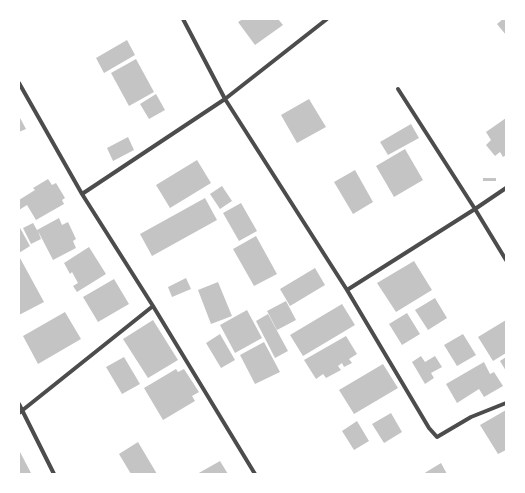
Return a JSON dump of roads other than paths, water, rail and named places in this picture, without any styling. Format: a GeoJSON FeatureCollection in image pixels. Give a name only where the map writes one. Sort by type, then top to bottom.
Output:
{"type":"FeatureCollection","features":[{"type":"Feature","properties":{"kind":"street"},"geometry":{"type":"LineString","coordinates":[[183,19],[225,99],[347,290],[429,428],[437,437],[471,417],[506,403]]}},
{"type":"Feature","properties":{"kind":"street"},"geometry":{"type":"LineString","coordinates":[[82,194],[225,99],[327,19]]}},
{"type":"Feature","properties":{"kind":"street"},"geometry":{"type":"LineString","coordinates":[[19,83],[82,194],[153,306],[255,474]]}},
{"type":"Feature","properties":{"kind":"street"},"geometry":{"type":"LineString","coordinates":[[398,89],[506,260]]}},
{"type":"Feature","properties":{"kind":"street"},"geometry":{"type":"LineString","coordinates":[[347,290],[506,188]]}},
{"type":"Feature","properties":{"kind":"street"},"geometry":{"type":"LineString","coordinates":[[21,412],[153,306]]}},
{"type":"Feature","properties":{"kind":"street"},"geometry":{"type":"LineString","coordinates":[[19,404],[21,412],[54,474]]}}]}
